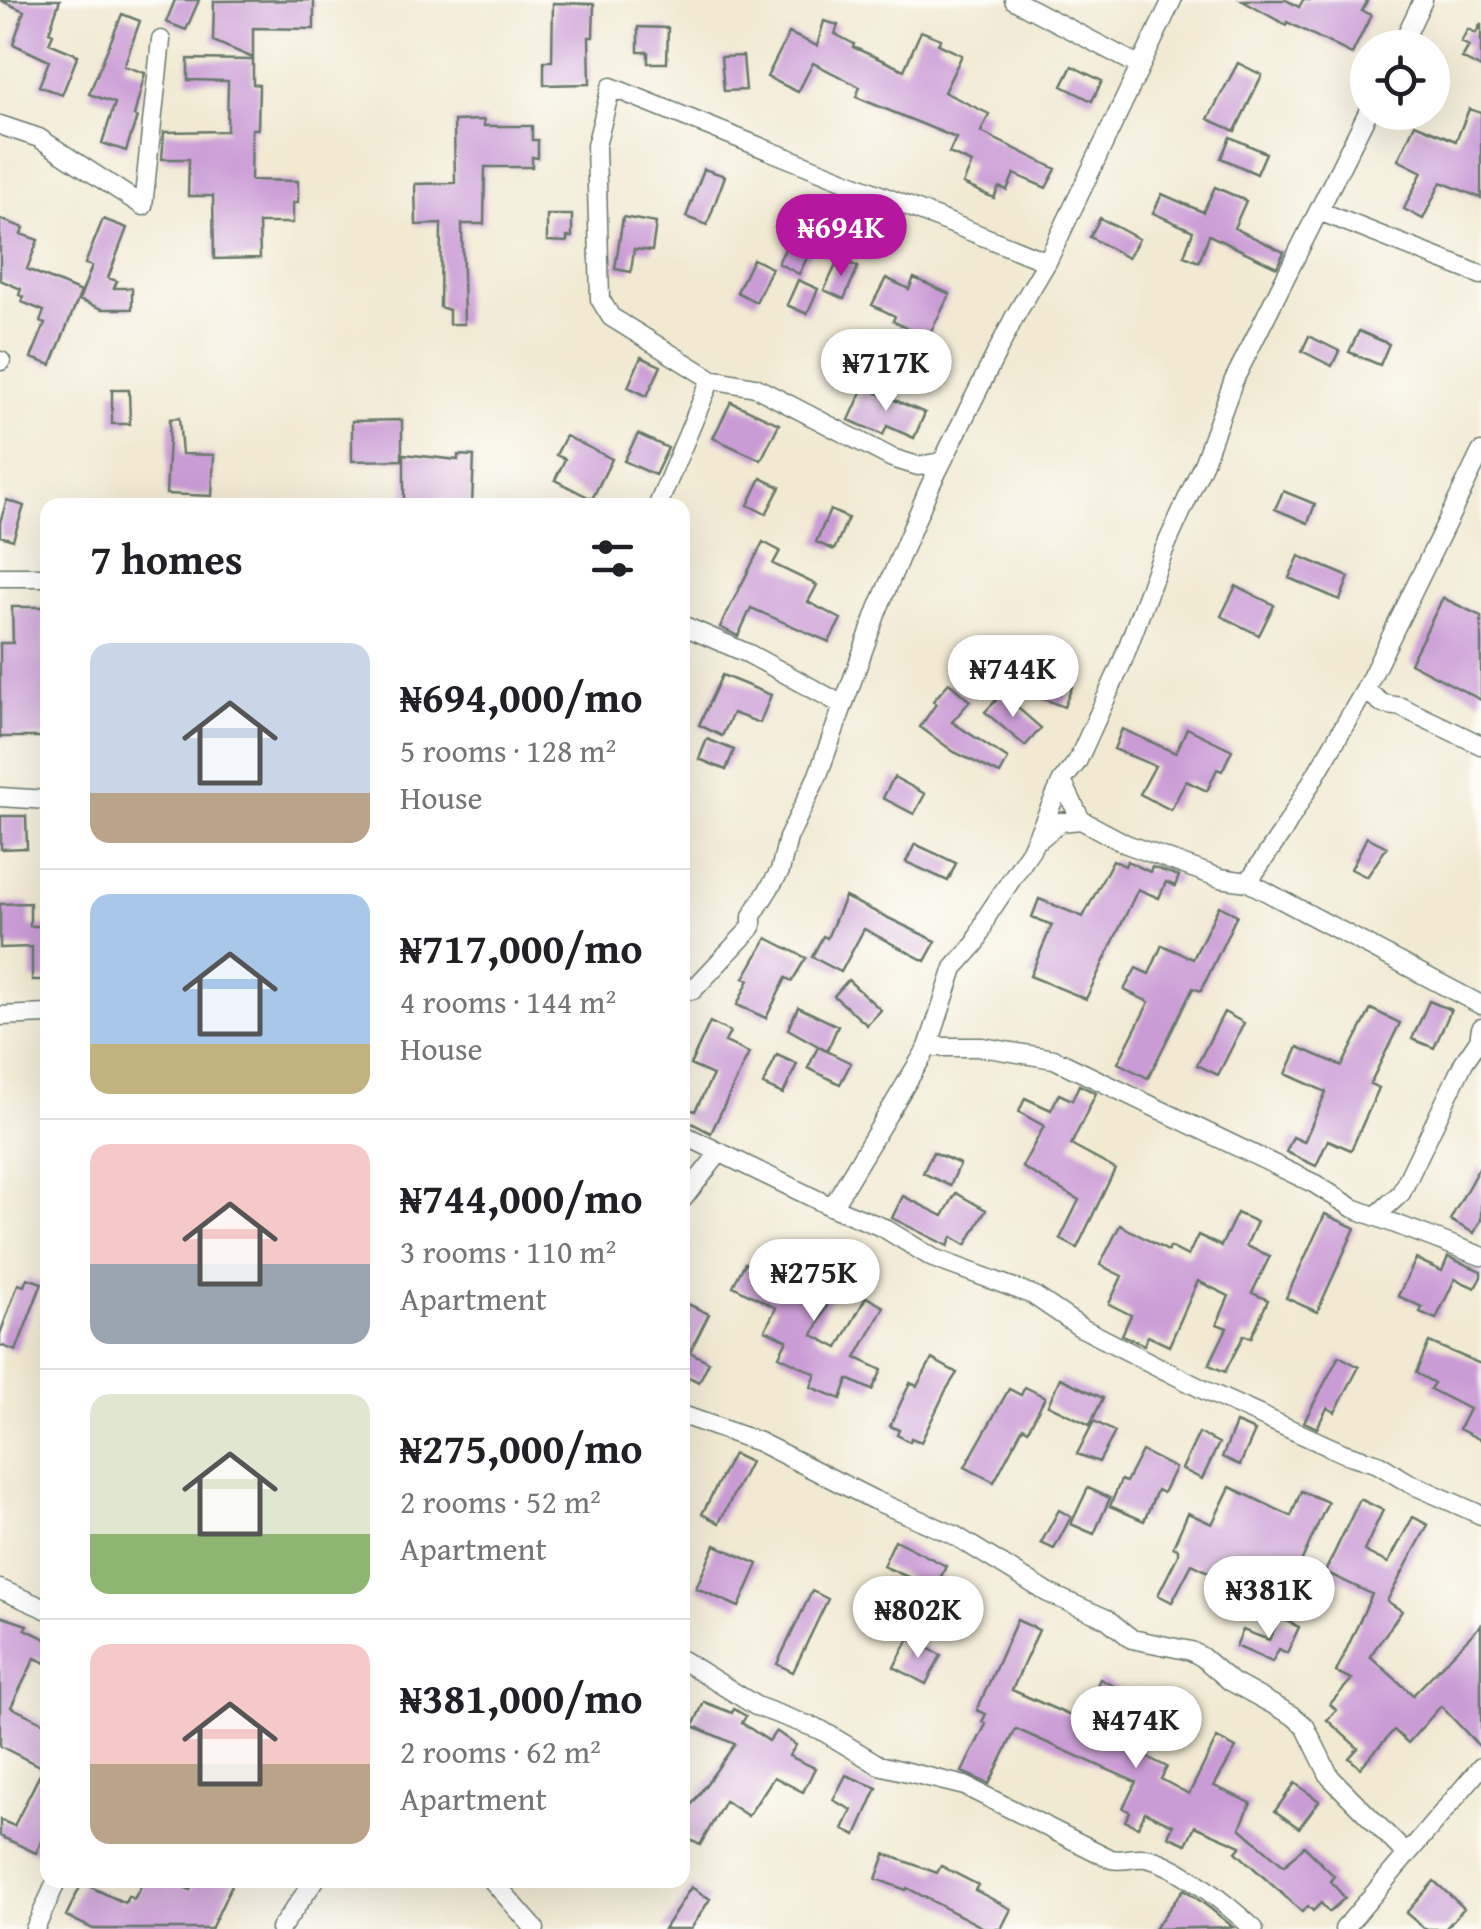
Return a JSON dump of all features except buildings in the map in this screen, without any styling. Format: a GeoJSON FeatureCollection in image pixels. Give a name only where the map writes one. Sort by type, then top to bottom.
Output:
{"type":"FeatureCollection","features":[{"type":"Feature","properties":{"kind":"street"},"geometry":{"type":"LineString","coordinates":[[1014,0],[1140,66]]}},
{"type":"Feature","properties":{"kind":"street"},"geometry":{"type":"LineString","coordinates":[[690,988],[694,990],[752,927],[752,916],[780,871],[788,838],[818,775],[929,488],[1047,262],[1172,0]]}},
{"type":"Feature","properties":{"kind":"street"},"geometry":{"type":"LineString","coordinates":[[1409,30],[1423,0]]}},
{"type":"Feature","properties":{"kind":"street"},"geometry":{"type":"LineString","coordinates":[[0,125],[39,138],[144,206],[160,40]]}},
{"type":"Feature","properties":{"kind":"street"},"geometry":{"type":"LineString","coordinates":[[941,462],[918,466],[892,458],[755,388],[711,379],[611,317],[600,299],[596,146],[611,87],[1047,262]]}},
{"type":"Feature","properties":{"kind":"street"},"geometry":{"type":"LineString","coordinates":[[832,1207],[928,1047],[954,968],[976,943],[987,916],[1030,850],[1062,781],[1077,762],[1121,665],[1233,382],[1359,130]]}},
{"type":"Feature","properties":{"kind":"street"},"geometry":{"type":"LineString","coordinates":[[1319,211],[1481,275]]}},
{"type":"Feature","properties":{"kind":"street"},"geometry":{"type":"LineString","coordinates":[[661,498],[711,379]]}},
{"type":"Feature","properties":{"kind":"street"},"geometry":{"type":"LineString","coordinates":[[1248,882],[1283,831],[1365,690],[1477,477],[1481,452]]}},
{"type":"Feature","properties":{"kind":"street"},"geometry":{"type":"LineString","coordinates":[[918,466],[929,488]]}},
{"type":"Feature","properties":{"kind":"street"},"geometry":{"type":"LineString","coordinates":[[0,577],[40,577]]}},
{"type":"Feature","properties":{"kind":"street"},"geometry":{"type":"LineString","coordinates":[[690,629],[748,654],[843,705]]}},
{"type":"Feature","properties":{"kind":"street"},"geometry":{"type":"LineString","coordinates":[[1365,690],[1383,704],[1400,707],[1481,746]]}},
{"type":"Feature","properties":{"kind":"street"},"geometry":{"type":"LineString","coordinates":[[1062,781],[1082,820]]}},
{"type":"Feature","properties":{"kind":"street"},"geometry":{"type":"LineString","coordinates":[[0,797],[40,800]]}},
{"type":"Feature","properties":{"kind":"street"},"geometry":{"type":"LineString","coordinates":[[1030,850],[1060,822],[1082,820],[1126,844],[1220,878],[1248,882],[1481,1004]]}},
{"type":"Feature","properties":{"kind":"street"},"geometry":{"type":"LineString","coordinates":[[0,1016],[40,1014]]}},
{"type":"Feature","properties":{"kind":"street"},"geometry":{"type":"LineString","coordinates":[[1376,1216],[1402,1194],[1480,1036]]}},
{"type":"Feature","properties":{"kind":"street"},"geometry":{"type":"LineString","coordinates":[[928,1047],[982,1047],[1054,1058],[1315,1184],[1353,1208],[1481,1256]]}},
{"type":"Feature","properties":{"kind":"street"},"geometry":{"type":"LineString","coordinates":[[690,1138],[884,1228],[933,1258],[1033,1295],[1080,1327],[1148,1362],[1343,1453],[1378,1464],[1409,1484],[1481,1515]]}},
{"type":"Feature","properties":{"kind":"street"},"geometry":{"type":"LineString","coordinates":[[690,1190],[720,1152]]}},
{"type":"Feature","properties":{"kind":"street"},"geometry":{"type":"LineString","coordinates":[[690,1418],[759,1442],[874,1500],[954,1534],[1048,1593],[1107,1619],[1132,1639],[1191,1651],[1202,1657],[1230,1681],[1292,1714],[1306,1726],[1330,1777],[1407,1854]]}},
{"type":"Feature","properties":{"kind":"street"},"geometry":{"type":"LineString","coordinates":[[0,1589],[40,1606]]}},
{"type":"Feature","properties":{"kind":"street"},"geometry":{"type":"LineString","coordinates":[[690,1665],[756,1706],[821,1730],[879,1766],[965,1786],[1111,1858],[1120,1861],[1144,1857],[1161,1862],[1228,1904],[1254,1929]]}},
{"type":"Feature","properties":{"kind":"street"},"geometry":{"type":"LineString","coordinates":[[1344,1929],[1481,1766]]}},
{"type":"Feature","properties":{"kind":"street"},"geometry":{"type":"LineString","coordinates":[[34,1929],[53,1888]]}},
{"type":"Feature","properties":{"kind":"street"},"geometry":{"type":"LineString","coordinates":[[280,1929],[309,1888]]}},
{"type":"Feature","properties":{"kind":"street"},"geometry":{"type":"LineString","coordinates":[[499,1888],[534,1929]]}}]}
